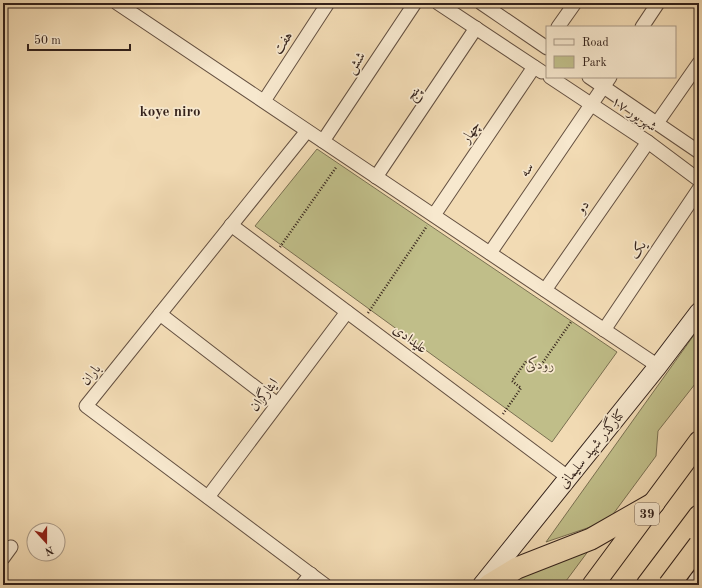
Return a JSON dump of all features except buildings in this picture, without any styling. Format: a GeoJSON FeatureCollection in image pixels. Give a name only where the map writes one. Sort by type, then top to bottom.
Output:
{"type":"FeatureCollection","features":[{"type":"Feature","properties":{"kind":"highway","name":"39"},"geometry":{"type":"LineString","coordinates":[[594,585],[699,442]]}},
{"type":"Feature","properties":{"kind":"highway"},"geometry":{"type":"LineString","coordinates":[[488,585],[517,568],[591,539],[654,503]]}},
{"type":"Feature","properties":{"kind":"highway"},"geometry":{"type":"LineString","coordinates":[[647,585],[695,531]]}},
{"type":"Feature","properties":{"kind":"highway"},"geometry":{"type":"LineString","coordinates":[[669,585],[695,531]]}},
{"type":"Feature","properties":{"kind":"highway"},"geometry":{"type":"LineString","coordinates":[[673,585],[695,531]]}},
{"type":"Feature","properties":{"kind":"main road","name":"کنارگذر شهید سلیمانی"},"geometry":{"type":"LineString","coordinates":[[482,585],[569,478],[699,312]]}},
{"type":"Feature","properties":{"kind":"main road"},"geometry":{"type":"LineString","coordinates":[[694,585],[699,579]]}},
{"type":"Feature","properties":{"kind":"street"},"geometry":{"type":"LineString","coordinates":[[117,3],[658,366]]}},
{"type":"Feature","properties":{"kind":"street","name":"هفت"},"geometry":{"type":"LineString","coordinates":[[264,101],[328,3]]}},
{"type":"Feature","properties":{"kind":"street","name":"شش"},"geometry":{"type":"LineString","coordinates":[[323,141],[415,3]]}},
{"type":"Feature","properties":{"kind":"street"},"geometry":{"type":"LineString","coordinates":[[438,3],[546,74]]}},
{"type":"Feature","properties":{"kind":"street"},"geometry":{"type":"LineString","coordinates":[[559,26],[575,3]]}},
{"type":"Feature","properties":{"kind":"street"},"geometry":{"type":"LineString","coordinates":[[643,26],[658,3]]}},
{"type":"Feature","properties":{"kind":"street"},"geometry":{"type":"LineString","coordinates":[[486,5],[546,46]]}},
{"type":"Feature","properties":{"kind":"street","name":"پنج"},"geometry":{"type":"LineString","coordinates":[[376,177],[476,28]]}},
{"type":"Feature","properties":{"kind":"street"},"geometry":{"type":"LineString","coordinates":[[657,123],[699,64]]}},
{"type":"Feature","properties":{"kind":"street","name":"چهار"},"geometry":{"type":"LineString","coordinates":[[434,215],[534,67]]}},
{"type":"Feature","properties":{"kind":"street","name":"۱۷ شهریور"},"geometry":{"type":"LineString","coordinates":[[551,78],[648,142],[699,180]]}},
{"type":"Feature","properties":{"kind":"street","name":"۱۷ شهریور"},"geometry":{"type":"LineString","coordinates":[[593,78],[607,82],[657,123],[699,152]]}},
{"type":"Feature","properties":{"kind":"street","name":"سه"},"geometry":{"type":"LineString","coordinates":[[490,253],[590,104],[607,82]]}},
{"type":"Feature","properties":{"kind":"street","name":"باران"},"geometry":{"type":"LineString","coordinates":[[307,131],[86,406],[325,585]]}},
{"type":"Feature","properties":{"kind":"street","name":"دو"},"geometry":{"type":"LineString","coordinates":[[545,290],[648,142]]}},
{"type":"Feature","properties":{"kind":"street","name":"یک"},"geometry":{"type":"LineString","coordinates":[[604,330],[699,189]]}},
{"type":"Feature","properties":{"kind":"street","name":"علیدادی"},"geometry":{"type":"LineString","coordinates":[[232,225],[569,478]]}},
{"type":"Feature","properties":{"kind":"street","name":"ایثارگران"},"geometry":{"type":"LineString","coordinates":[[208,497],[347,312]]}},
{"type":"Feature","properties":{"kind":"street"},"geometry":{"type":"LineString","coordinates":[[160,314],[277,404]]}},
{"type":"Feature","properties":{"kind":"street"},"geometry":{"type":"LineString","coordinates":[[3,558],[11,547]]}},
{"type":"Feature","properties":{"kind":"street"},"geometry":{"type":"LineString","coordinates":[[302,585],[310,574]]}},
{"type":"Feature","properties":{"kind":"path"},"geometry":{"type":"LineString","coordinates":[[273,257],[344,155]]}},
{"type":"Feature","properties":{"kind":"path"},"geometry":{"type":"LineString","coordinates":[[361,323],[434,215]]}},
{"type":"Feature","properties":{"kind":"path"},"geometry":{"type":"LineString","coordinates":[[497,424],[521,388],[512,381],[527,360],[539,368],[578,312]]}},
{"type":"Feature","properties":{"kind":"green space","name":"رودکی"},"geometry":{"type":"Polygon","coordinates":[[[317,149],[617,352],[552,442],[255,226],[317,149]]]}},
{"type":"Feature","properties":{"kind":"green space"},"geometry":{"type":"Polygon","coordinates":[[[699,328],[699,379],[658,431],[656,456],[608,521],[546,542],[699,328]]]}},
{"type":"Feature","properties":{"kind":"green space"},"geometry":{"type":"Polygon","coordinates":[[[589,550],[563,585],[504,585],[527,571],[589,550]]]}},
{"type":"Feature","properties":{"kind":"district","name":"koye niro"},"geometry":{"type":"Point","coordinates":[170,112]}}]}
